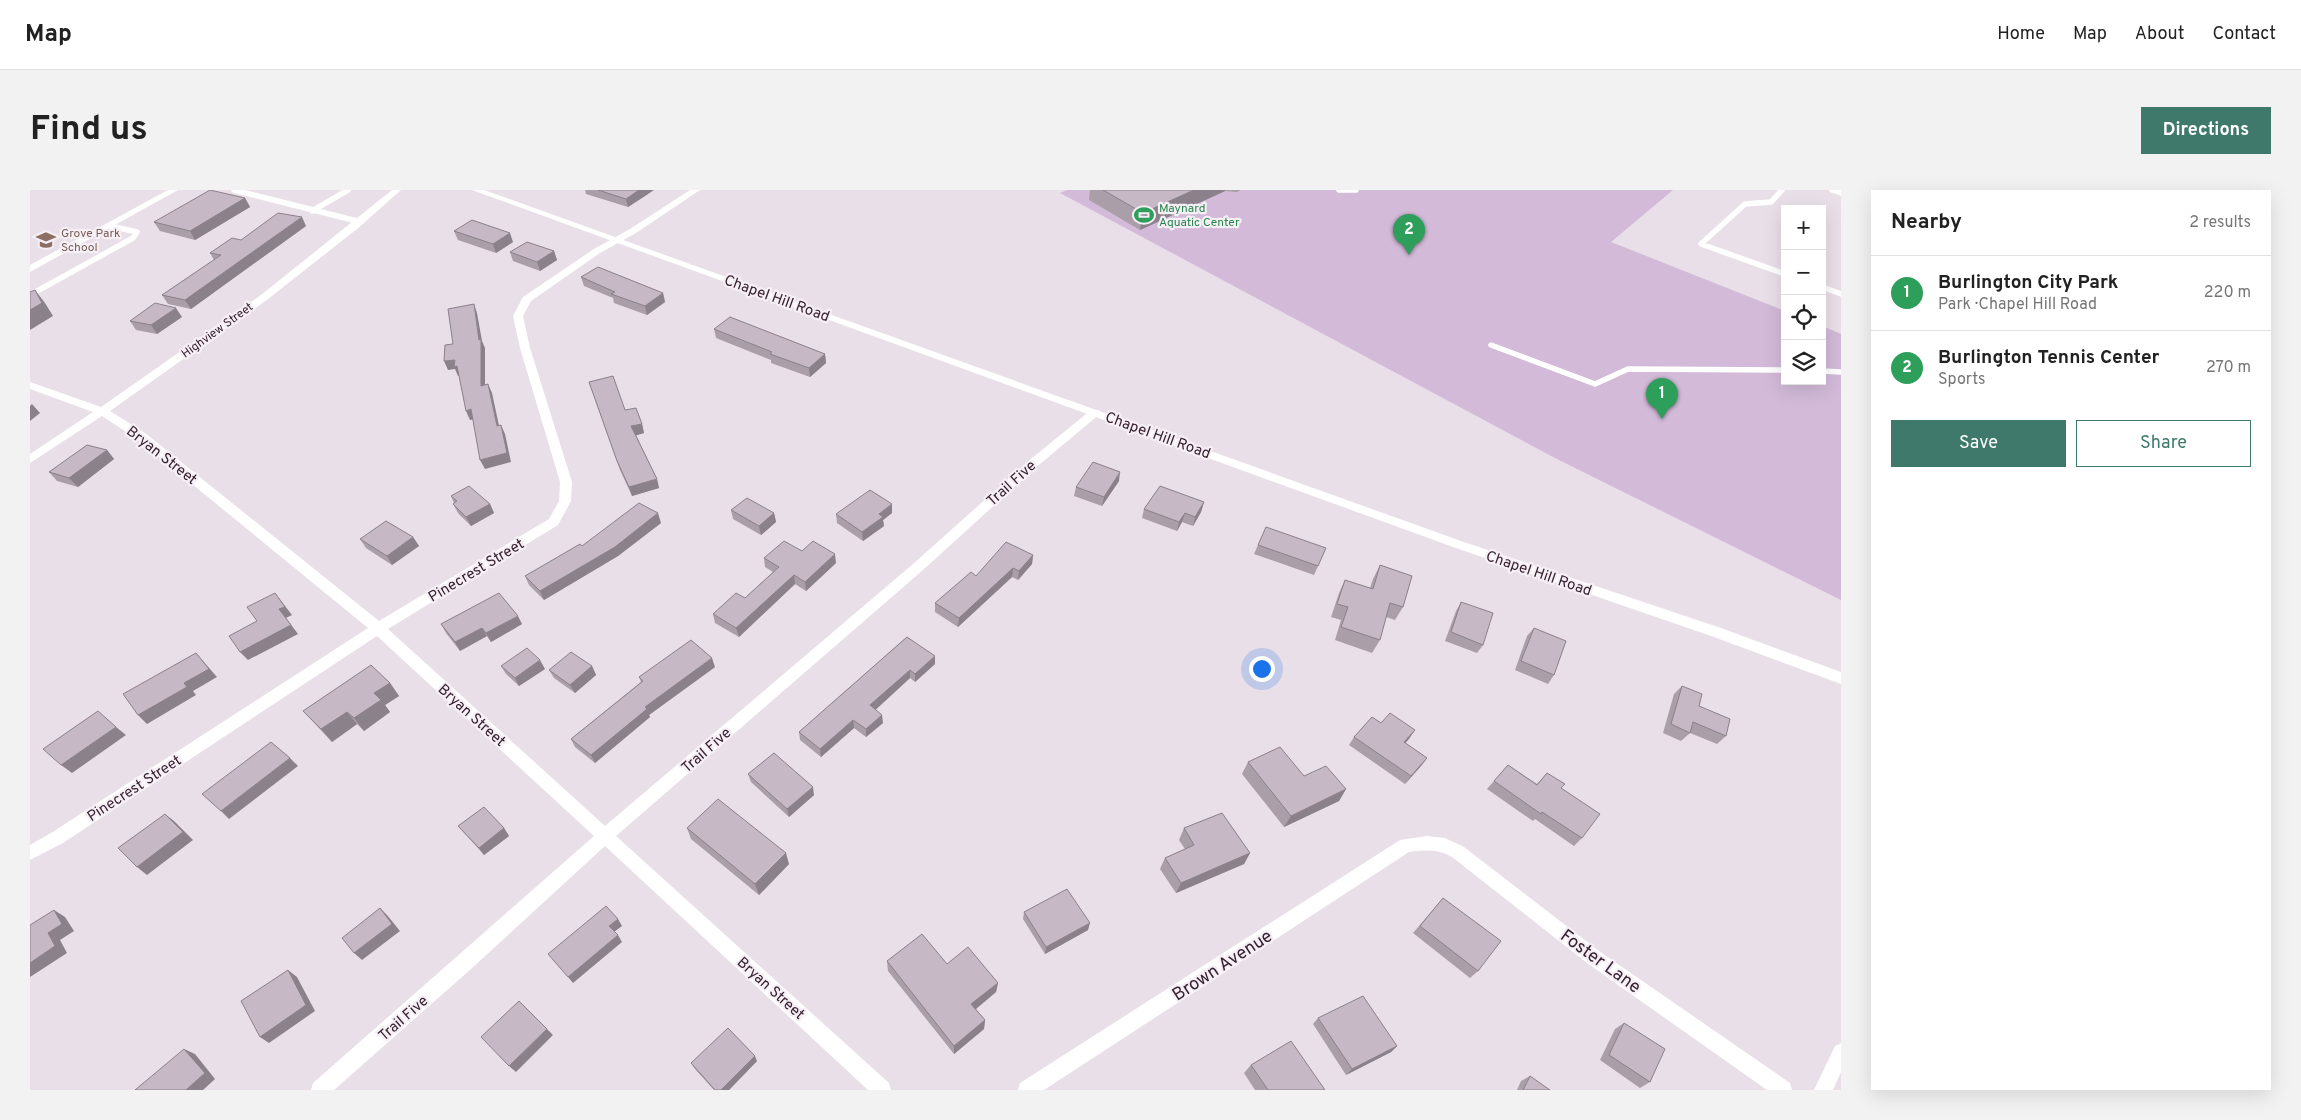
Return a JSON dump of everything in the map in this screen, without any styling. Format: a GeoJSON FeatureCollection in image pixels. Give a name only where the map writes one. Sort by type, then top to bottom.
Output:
{"type":"FeatureCollection","features":[{"type":"Feature","properties":{"kind":"street"},"geometry":{"type":"LineString","coordinates":[[30,269],[174,190]]}},
{"type":"Feature","properties":{"kind":"street","name":"Highview Street"},"geometry":{"type":"LineString","coordinates":[[30,459],[102,411],[266,295],[361,222],[396,190]]}},
{"type":"Feature","properties":{"kind":"street","name":"Chapel Hill Road"},"geometry":{"type":"LineString","coordinates":[[476,190],[1458,544],[1716,632],[1841,678]]}},
{"type":"Feature","properties":{"kind":"street","name":"Pinecrest Street"},"geometry":{"type":"LineString","coordinates":[[30,853],[57,838],[378,628],[554,522],[565,500],[566,482],[525,348],[518,316],[527,299],[597,251],[696,190]]}},
{"type":"Feature","properties":{"kind":"street","name":"Bryan Street"},"geometry":{"type":"LineString","coordinates":[[30,385],[102,411],[141,436],[378,628],[423,672],[606,836],[652,882],[882,1090]]}},
{"type":"Feature","properties":{"kind":"street","name":"Trail Five"},"geometry":{"type":"LineString","coordinates":[[320,1090],[606,836],[918,567],[1030,466],[1095,413]]}},
{"type":"Feature","properties":{"kind":"street","name":"Brown Avenue"},"geometry":{"type":"LineString","coordinates":[[1027,1090],[1406,845],[1417,844]]}},
{"type":"Feature","properties":{"kind":"street","name":"Foster Lane"},"geometry":{"type":"LineString","coordinates":[[1417,844],[1446,844],[1458,852],[1593,956],[1783,1090]]}},
{"type":"Feature","properties":{"kind":"street"},"geometry":{"type":"LineString","coordinates":[[1823,1090],[1841,1052]]}},
{"type":"Feature","properties":{"kind":"lane"},"geometry":{"type":"LineString","coordinates":[[234,190],[361,222]]}},
{"type":"Feature","properties":{"kind":"lane"},"geometry":{"type":"LineString","coordinates":[[312,211],[348,190]]}},
{"type":"Feature","properties":{"kind":"lane"},"geometry":{"type":"LineString","coordinates":[[1338,190],[1356,190]]}},
{"type":"Feature","properties":{"kind":"lane"},"geometry":{"type":"LineString","coordinates":[[1781,273],[1701,244],[1745,204],[1771,202],[1782,190]]}},
{"type":"Feature","properties":{"kind":"lane"},"geometry":{"type":"LineString","coordinates":[[1832,190],[1841,193]]}},
{"type":"Feature","properties":{"kind":"lane"},"geometry":{"type":"LineString","coordinates":[[30,295],[133,238],[137,232],[110,226]]}},
{"type":"Feature","properties":{"kind":"lane"},"geometry":{"type":"LineString","coordinates":[[1826,288],[1841,294]]}},
{"type":"Feature","properties":{"kind":"lane"},"geometry":{"type":"LineString","coordinates":[[1491,345],[1595,384],[1628,369],[1709,372],[1781,370]]}},
{"type":"Feature","properties":{"kind":"lane"},"geometry":{"type":"LineString","coordinates":[[1826,371],[1841,372]]}},
{"type":"Feature","properties":{"kind":"shaded area"},"geometry":{"type":"Polygon","coordinates":[[[1067,190],[1673,190],[1611,242],[1781,309],[1781,385],[1826,385],[1826,328],[1841,334],[1841,600],[1555,458],[1060,193],[1067,190]]]}},
{"type":"Feature","properties":{"kind":"building"},"geometry":{"type":"Polygon","coordinates":[[[210,190],[245,198],[190,231],[154,222],[210,190]]]}},
{"type":"Feature","properties":{"kind":"building"},"geometry":{"type":"Polygon","coordinates":[[[598,190],[639,190],[626,199],[598,190]]]}},
{"type":"Feature","properties":{"kind":"building"},"geometry":{"type":"Polygon","coordinates":[[[1103,190],[1194,190],[1143,213],[1103,190]]]}},
{"type":"Feature","properties":{"kind":"building"},"geometry":{"type":"Polygon","coordinates":[[[278,213],[302,217],[185,300],[162,295],[221,255],[210,253],[232,238],[241,240],[278,213]]]}},
{"type":"Feature","properties":{"kind":"building"},"geometry":{"type":"Polygon","coordinates":[[[472,220],[510,233],[493,244],[454,231],[472,220]]]}},
{"type":"Feature","properties":{"kind":"building"},"geometry":{"type":"Polygon","coordinates":[[[527,242],[554,251],[537,262],[510,252],[527,242]]]}},
{"type":"Feature","properties":{"kind":"building"},"geometry":{"type":"Polygon","coordinates":[[[598,267],[663,293],[645,306],[611,294],[615,292],[581,277],[598,267]]]}},
{"type":"Feature","properties":{"kind":"building"},"geometry":{"type":"Polygon","coordinates":[[[35,290],[42,303],[30,310],[30,292],[35,290]]]}},
{"type":"Feature","properties":{"kind":"building"},"geometry":{"type":"Polygon","coordinates":[[[155,303],[176,308],[151,325],[130,321],[155,303]]]}},
{"type":"Feature","properties":{"kind":"building"},"geometry":{"type":"Polygon","coordinates":[[[474,304],[479,340],[481,339],[481,386],[488,384],[497,426],[501,425],[507,453],[480,460],[471,409],[466,411],[457,366],[454,367],[455,360],[444,361],[445,345],[453,344],[448,309],[474,304]]]}},
{"type":"Feature","properties":{"kind":"building"},"geometry":{"type":"Polygon","coordinates":[[[730,317],[825,354],[809,368],[770,354],[772,352],[714,329],[730,317]]]}},
{"type":"Feature","properties":{"kind":"building"},"geometry":{"type":"Polygon","coordinates":[[[613,376],[625,410],[636,408],[642,424],[631,426],[657,479],[629,487],[617,461],[589,382],[613,376]]]}},
{"type":"Feature","properties":{"kind":"building"},"geometry":{"type":"Polygon","coordinates":[[[87,445],[107,450],[69,478],[49,472],[87,445]]]}},
{"type":"Feature","properties":{"kind":"building"},"geometry":{"type":"Polygon","coordinates":[[[1093,462],[1120,472],[1104,497],[1076,487],[1093,462]]]}},
{"type":"Feature","properties":{"kind":"building"},"geometry":{"type":"Polygon","coordinates":[[[469,486],[490,504],[466,517],[453,504],[457,501],[451,496],[469,486]]]}},
{"type":"Feature","properties":{"kind":"building"},"geometry":{"type":"Polygon","coordinates":[[[1160,486],[1204,502],[1195,517],[1185,513],[1179,522],[1144,509],[1160,486]]]}},
{"type":"Feature","properties":{"kind":"building"},"geometry":{"type":"Polygon","coordinates":[[[870,490],[892,504],[879,514],[883,517],[862,532],[836,514],[870,490]]]}},
{"type":"Feature","properties":{"kind":"building"},"geometry":{"type":"Polygon","coordinates":[[[747,498],[774,513],[759,526],[731,510],[747,498]]]}},
{"type":"Feature","properties":{"kind":"building"},"geometry":{"type":"Polygon","coordinates":[[[639,503],[658,513],[615,547],[540,591],[525,576],[580,544],[582,546],[639,503]]]}},
{"type":"Feature","properties":{"kind":"building"},"geometry":{"type":"Polygon","coordinates":[[[386,521],[413,537],[387,556],[360,539],[386,521]]]}},
{"type":"Feature","properties":{"kind":"building"},"geometry":{"type":"Polygon","coordinates":[[[1266,527],[1326,548],[1318,566],[1258,545],[1266,527]]]}},
{"type":"Feature","properties":{"kind":"building"},"geometry":{"type":"Polygon","coordinates":[[[784,541],[802,551],[813,541],[835,554],[805,582],[794,575],[736,628],[713,614],[736,593],[745,598],[779,567],[764,558],[784,541]]]}},
{"type":"Feature","properties":{"kind":"building"},"geometry":{"type":"Polygon","coordinates":[[[1006,542],[1033,555],[1019,571],[1013,568],[959,618],[935,603],[971,572],[976,576],[1006,542]]]}},
{"type":"Feature","properties":{"kind":"building"},"geometry":{"type":"Polygon","coordinates":[[[1380,565],[1412,576],[1403,607],[1390,603],[1380,640],[1341,627],[1348,607],[1337,604],[1345,580],[1373,589],[1380,565]]]}},
{"type":"Feature","properties":{"kind":"building"},"geometry":{"type":"Polygon","coordinates":[[[275,593],[285,607],[279,609],[291,625],[240,652],[229,636],[257,621],[247,607],[275,593]]]}},
{"type":"Feature","properties":{"kind":"building"},"geometry":{"type":"Polygon","coordinates":[[[499,593],[518,616],[486,633],[482,628],[455,642],[441,624],[499,593]]]}},
{"type":"Feature","properties":{"kind":"building"},"geometry":{"type":"Polygon","coordinates":[[[1461,602],[1493,613],[1483,645],[1451,632],[1461,602]]]}},
{"type":"Feature","properties":{"kind":"building"},"geometry":{"type":"Polygon","coordinates":[[[1534,628],[1566,641],[1554,675],[1521,661],[1534,628]]]}},
{"type":"Feature","properties":{"kind":"building"},"geometry":{"type":"Polygon","coordinates":[[[907,637],[935,656],[915,674],[910,670],[870,705],[882,715],[866,729],[853,720],[820,749],[799,732],[907,637]]]}},
{"type":"Feature","properties":{"kind":"building"},"geometry":{"type":"Polygon","coordinates":[[[691,640],[712,658],[645,707],[647,709],[591,755],[571,739],[643,681],[639,677],[691,640]]]}},
{"type":"Feature","properties":{"kind":"building"},"geometry":{"type":"Polygon","coordinates":[[[527,648],[540,660],[515,678],[501,666],[527,648]]]}},
{"type":"Feature","properties":{"kind":"building"},"geometry":{"type":"Polygon","coordinates":[[[571,652],[592,666],[570,685],[549,670],[571,652]]]}},
{"type":"Feature","properties":{"kind":"building"},"geometry":{"type":"Polygon","coordinates":[[[196,653],[209,669],[184,683],[187,687],[138,715],[123,694],[196,653]]]}},
{"type":"Feature","properties":{"kind":"building"},"geometry":{"type":"Polygon","coordinates":[[[371,665],[390,683],[374,693],[381,700],[354,718],[347,712],[321,729],[303,711],[371,665]]]}},
{"type":"Feature","properties":{"kind":"building"},"geometry":{"type":"Polygon","coordinates":[[[1682,686],[1702,694],[1699,706],[1730,719],[1726,736],[1693,722],[1690,733],[1671,724],[1682,686]]]}},
{"type":"Feature","properties":{"kind":"building"},"geometry":{"type":"Polygon","coordinates":[[[98,711],[116,727],[61,765],[43,749],[98,711]]]}},
{"type":"Feature","properties":{"kind":"building"},"geometry":{"type":"Polygon","coordinates":[[[1390,713],[1415,730],[1404,742],[1427,758],[1411,776],[1354,737],[1372,717],[1381,723],[1390,713]]]}},
{"type":"Feature","properties":{"kind":"building"},"geometry":{"type":"Polygon","coordinates":[[[271,742],[290,758],[221,811],[202,794],[271,742]]]}},
{"type":"Feature","properties":{"kind":"building"},"geometry":{"type":"Polygon","coordinates":[[[1280,747],[1304,776],[1326,766],[1346,789],[1291,816],[1248,762],[1280,747]]]}},
{"type":"Feature","properties":{"kind":"building"},"geometry":{"type":"Polygon","coordinates":[[[774,753],[813,787],[787,809],[748,774],[774,753]]]}},
{"type":"Feature","properties":{"kind":"building"},"geometry":{"type":"Polygon","coordinates":[[[1508,765],[1537,785],[1547,773],[1565,784],[1561,788],[1600,814],[1582,838],[1542,812],[1541,814],[1494,781],[1508,765]]]}},
{"type":"Feature","properties":{"kind":"building"},"geometry":{"type":"Polygon","coordinates":[[[718,799],[786,853],[755,884],[687,828],[718,799]]]}},
{"type":"Feature","properties":{"kind":"building"},"geometry":{"type":"Polygon","coordinates":[[[484,807],[504,828],[479,848],[458,826],[484,807]]]}},
{"type":"Feature","properties":{"kind":"building"},"geometry":{"type":"Polygon","coordinates":[[[1222,813],[1250,853],[1181,883],[1165,858],[1194,845],[1184,828],[1222,813]]]}},
{"type":"Feature","properties":{"kind":"building"},"geometry":{"type":"Polygon","coordinates":[[[165,814],[183,832],[137,867],[118,848],[165,814]]]}},
{"type":"Feature","properties":{"kind":"building"},"geometry":{"type":"Polygon","coordinates":[[[1067,889],[1090,923],[1046,947],[1024,912],[1067,889]]]}},
{"type":"Feature","properties":{"kind":"building"},"geometry":{"type":"Polygon","coordinates":[[[1443,898],[1501,941],[1478,971],[1420,926],[1443,898]]]}},
{"type":"Feature","properties":{"kind":"building"},"geometry":{"type":"Polygon","coordinates":[[[606,906],[618,919],[609,926],[618,935],[568,977],[548,954],[606,906]]]}},
{"type":"Feature","properties":{"kind":"building"},"geometry":{"type":"Polygon","coordinates":[[[380,908],[392,924],[354,953],[342,938],[380,908]]]}},
{"type":"Feature","properties":{"kind":"building"},"geometry":{"type":"Polygon","coordinates":[[[54,910],[62,924],[48,933],[55,946],[30,963],[30,925],[54,910]]]}},
{"type":"Feature","properties":{"kind":"building"},"geometry":{"type":"Polygon","coordinates":[[[922,934],[947,964],[968,947],[998,983],[971,1004],[985,1020],[954,1046],[887,961],[922,934]]]}},
{"type":"Feature","properties":{"kind":"building"},"geometry":{"type":"Polygon","coordinates":[[[288,970],[306,1005],[260,1037],[241,1001],[288,970]]]}},
{"type":"Feature","properties":{"kind":"building"},"geometry":{"type":"Polygon","coordinates":[[[1363,996],[1397,1046],[1352,1069],[1318,1018],[1363,996]]]}},
{"type":"Feature","properties":{"kind":"building"},"geometry":{"type":"Polygon","coordinates":[[[519,1001],[547,1029],[509,1066],[481,1037],[519,1001]]]}},
{"type":"Feature","properties":{"kind":"building"},"geometry":{"type":"Polygon","coordinates":[[[1624,1023],[1665,1049],[1650,1082],[1609,1055],[1624,1023]]]}},
{"type":"Feature","properties":{"kind":"building"},"geometry":{"type":"Polygon","coordinates":[[[728,1028],[755,1056],[721,1090],[715,1090],[691,1063],[728,1028]]]}},
{"type":"Feature","properties":{"kind":"building"},"geometry":{"type":"Polygon","coordinates":[[[1291,1041],[1325,1090],[1268,1090],[1251,1065],[1291,1041]]]}},
{"type":"Feature","properties":{"kind":"building"},"geometry":{"type":"Polygon","coordinates":[[[184,1049],[205,1073],[186,1090],[135,1090],[184,1049]]]}},
{"type":"Feature","properties":{"kind":"building"},"geometry":{"type":"Polygon","coordinates":[[[1530,1076],[1550,1090],[1523,1090],[1530,1076]]]}},
{"type":"Feature","properties":{"kind":"place","name":"Maynard Aquatic Center"},"geometry":{"type":"Point","coordinates":[1144,215]}},
{"type":"Feature","properties":{"kind":"place","name":"Grove Park School"},"geometry":{"type":"Point","coordinates":[46,240]}},
{"type":"Feature","properties":{"kind":"place","name":"Burlington Tennis Center"},"geometry":{"type":"Point","coordinates":[1409,255]}},
{"type":"Feature","properties":{"kind":"place","name":"Burlington City Park"},"geometry":{"type":"Point","coordinates":[1662,419]}}]}
